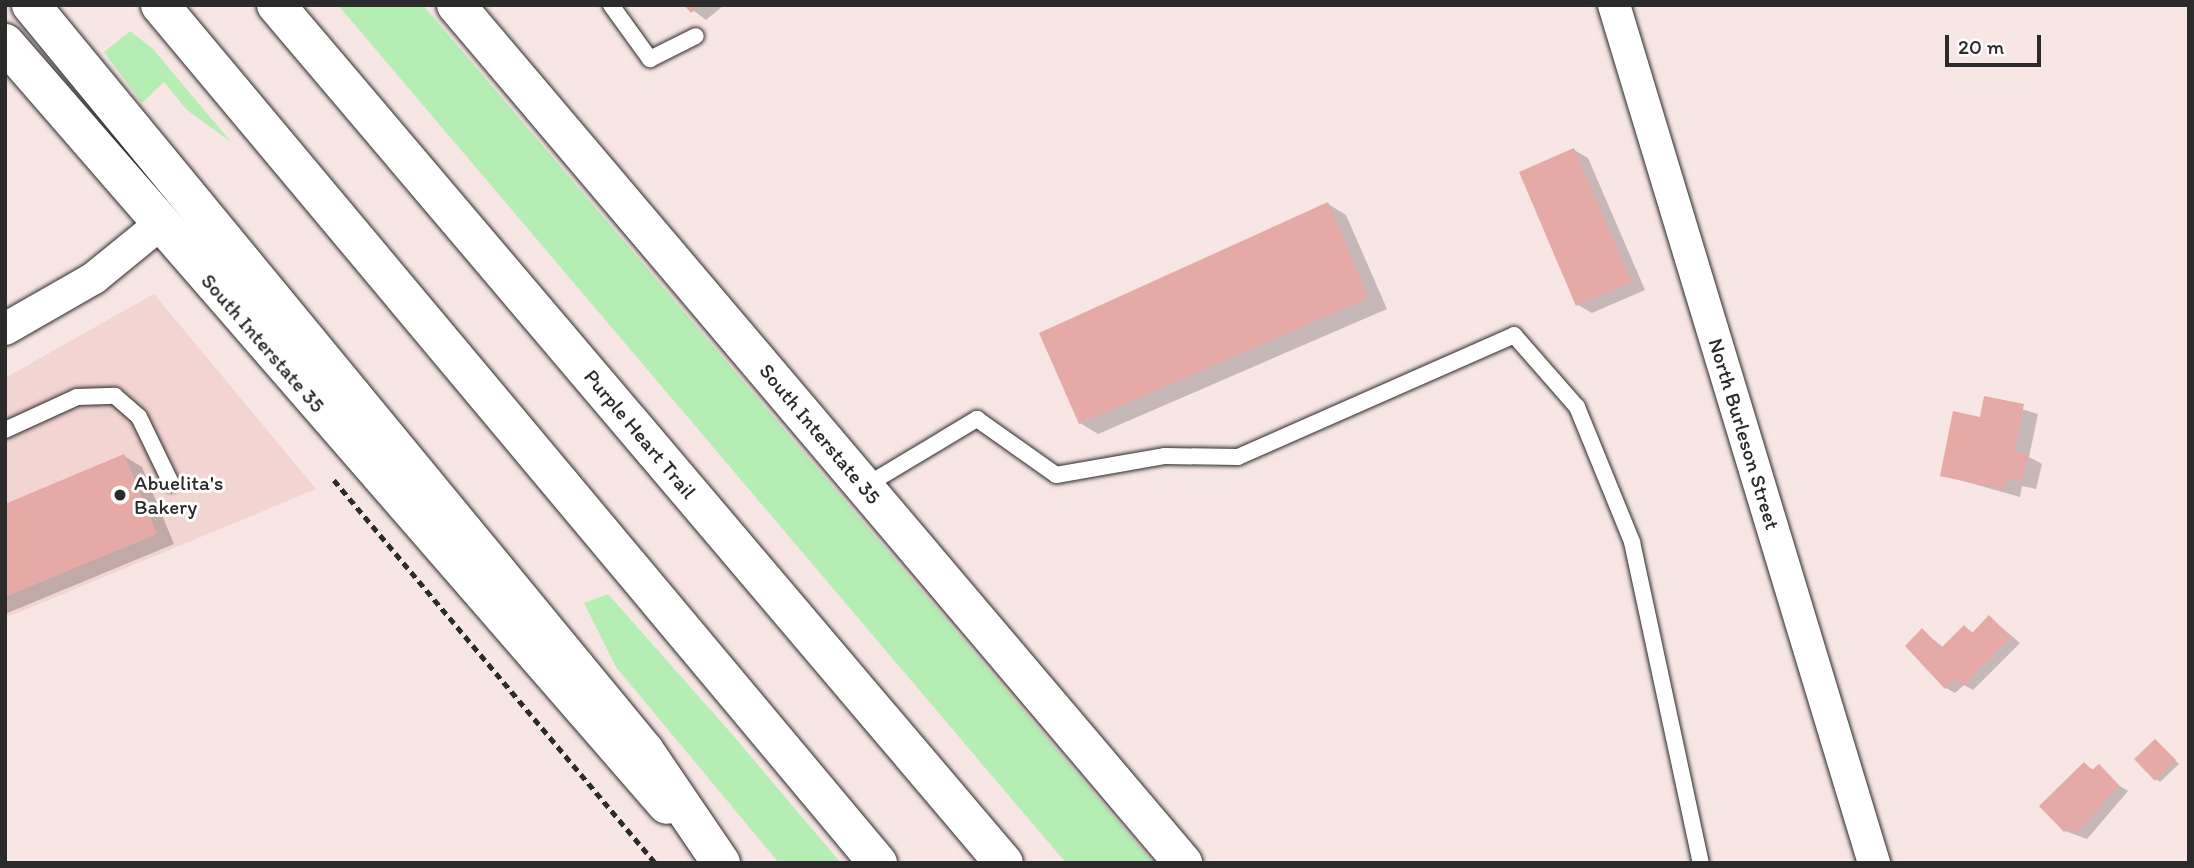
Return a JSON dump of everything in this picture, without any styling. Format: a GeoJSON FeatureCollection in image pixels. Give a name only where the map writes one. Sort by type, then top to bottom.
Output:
{"type":"FeatureCollection","features":[{"type":"Feature","properties":{"kind":"main road"},"geometry":{"type":"LineString","coordinates":[[31,5],[645,751],[719,863]]}},
{"type":"Feature","properties":{"kind":"main road"},"geometry":{"type":"LineString","coordinates":[[160,5],[878,863]]}},
{"type":"Feature","properties":{"kind":"main road","name":"Purple Heart Trail"},"geometry":{"type":"LineString","coordinates":[[276,5],[1004,863]]}},
{"type":"Feature","properties":{"kind":"main road","name":"South Interstate 35"},"geometry":{"type":"LineString","coordinates":[[456,5],[1182,863]]}},
{"type":"Feature","properties":{"kind":"main road","name":"South Interstate 35"},"geometry":{"type":"LineString","coordinates":[[5,43],[159,225],[719,863]]}},
{"type":"Feature","properties":{"kind":"street","name":"North Burleson Street"},"geometry":{"type":"LineString","coordinates":[[1614,5],[1874,863]]}},
{"type":"Feature","properties":{"kind":"street"},"geometry":{"type":"LineString","coordinates":[[5,329],[94,278],[159,225]]}},
{"type":"Feature","properties":{"kind":"lane"},"geometry":{"type":"LineString","coordinates":[[611,5],[650,59],[696,36]]}},
{"type":"Feature","properties":{"kind":"lane"},"geometry":{"type":"LineString","coordinates":[[865,486],[977,419],[1056,475],[1165,456],[1238,457],[1514,335],[1577,407],[1632,542],[1702,863]]}},
{"type":"Feature","properties":{"kind":"lane"},"geometry":{"type":"LineString","coordinates":[[5,430],[77,397],[115,396],[139,417],[171,483]]}},
{"type":"Feature","properties":{"kind":"path"},"geometry":{"type":"LineString","coordinates":[[324,468],[655,863]]}},
{"type":"Feature","properties":{"kind":"shaded area"},"geometry":{"type":"Polygon","coordinates":[[[154,294],[316,489],[5,618],[5,378],[154,294]]]}},
{"type":"Feature","properties":{"kind":"green space"},"geometry":{"type":"Polygon","coordinates":[[[338,5],[423,5],[1153,863],[1066,863],[338,5]]]}},
{"type":"Feature","properties":{"kind":"green space"},"geometry":{"type":"Polygon","coordinates":[[[130,31],[152,48],[231,142],[187,110],[164,82],[142,103],[104,52],[130,31]]]}},
{"type":"Feature","properties":{"kind":"green space"},"geometry":{"type":"Polygon","coordinates":[[[608,594],[841,863],[779,863],[616,667],[584,603],[608,594]]]}},
{"type":"Feature","properties":{"kind":"building"},"geometry":{"type":"Polygon","coordinates":[[[684,5],[701,5],[691,13],[684,5]]]}},
{"type":"Feature","properties":{"kind":"building"},"geometry":{"type":"Polygon","coordinates":[[[1574,148],[1632,282],[1576,306],[1519,172],[1574,148]]]}},
{"type":"Feature","properties":{"kind":"building"},"geometry":{"type":"Polygon","coordinates":[[[1328,202],[1369,298],[1079,424],[1039,333],[1328,202]]]}},
{"type":"Feature","properties":{"kind":"building"},"geometry":{"type":"Polygon","coordinates":[[[1984,396],[2024,404],[2015,451],[2028,454],[2022,482],[2008,479],[2005,490],[1940,476],[1953,411],[1980,417],[1984,396]]]}},
{"type":"Feature","properties":{"kind":"building"},"geometry":{"type":"Polygon","coordinates":[[[124,454],[157,534],[5,597],[5,504],[124,454]]]}},
{"type":"Feature","properties":{"kind":"building"},"geometry":{"type":"Polygon","coordinates":[[[1989,615],[2011,637],[1963,686],[1955,679],[1945,689],[1905,646],[1922,628],[1941,648],[1964,625],[1972,633],[1989,615]]]}},
{"type":"Feature","properties":{"kind":"building"},"geometry":{"type":"Polygon","coordinates":[[[2155,739],[2176,760],[2155,781],[2134,759],[2155,739]]]}},
{"type":"Feature","properties":{"kind":"building"},"geometry":{"type":"Polygon","coordinates":[[[2084,762],[2092,770],[2099,764],[2119,785],[2076,834],[2069,828],[2064,832],[2039,806],[2084,762]]]}},
{"type":"Feature","properties":{"kind":"place","name":"Abuelita's Bakery"},"geometry":{"type":"Point","coordinates":[120,495]}}]}
